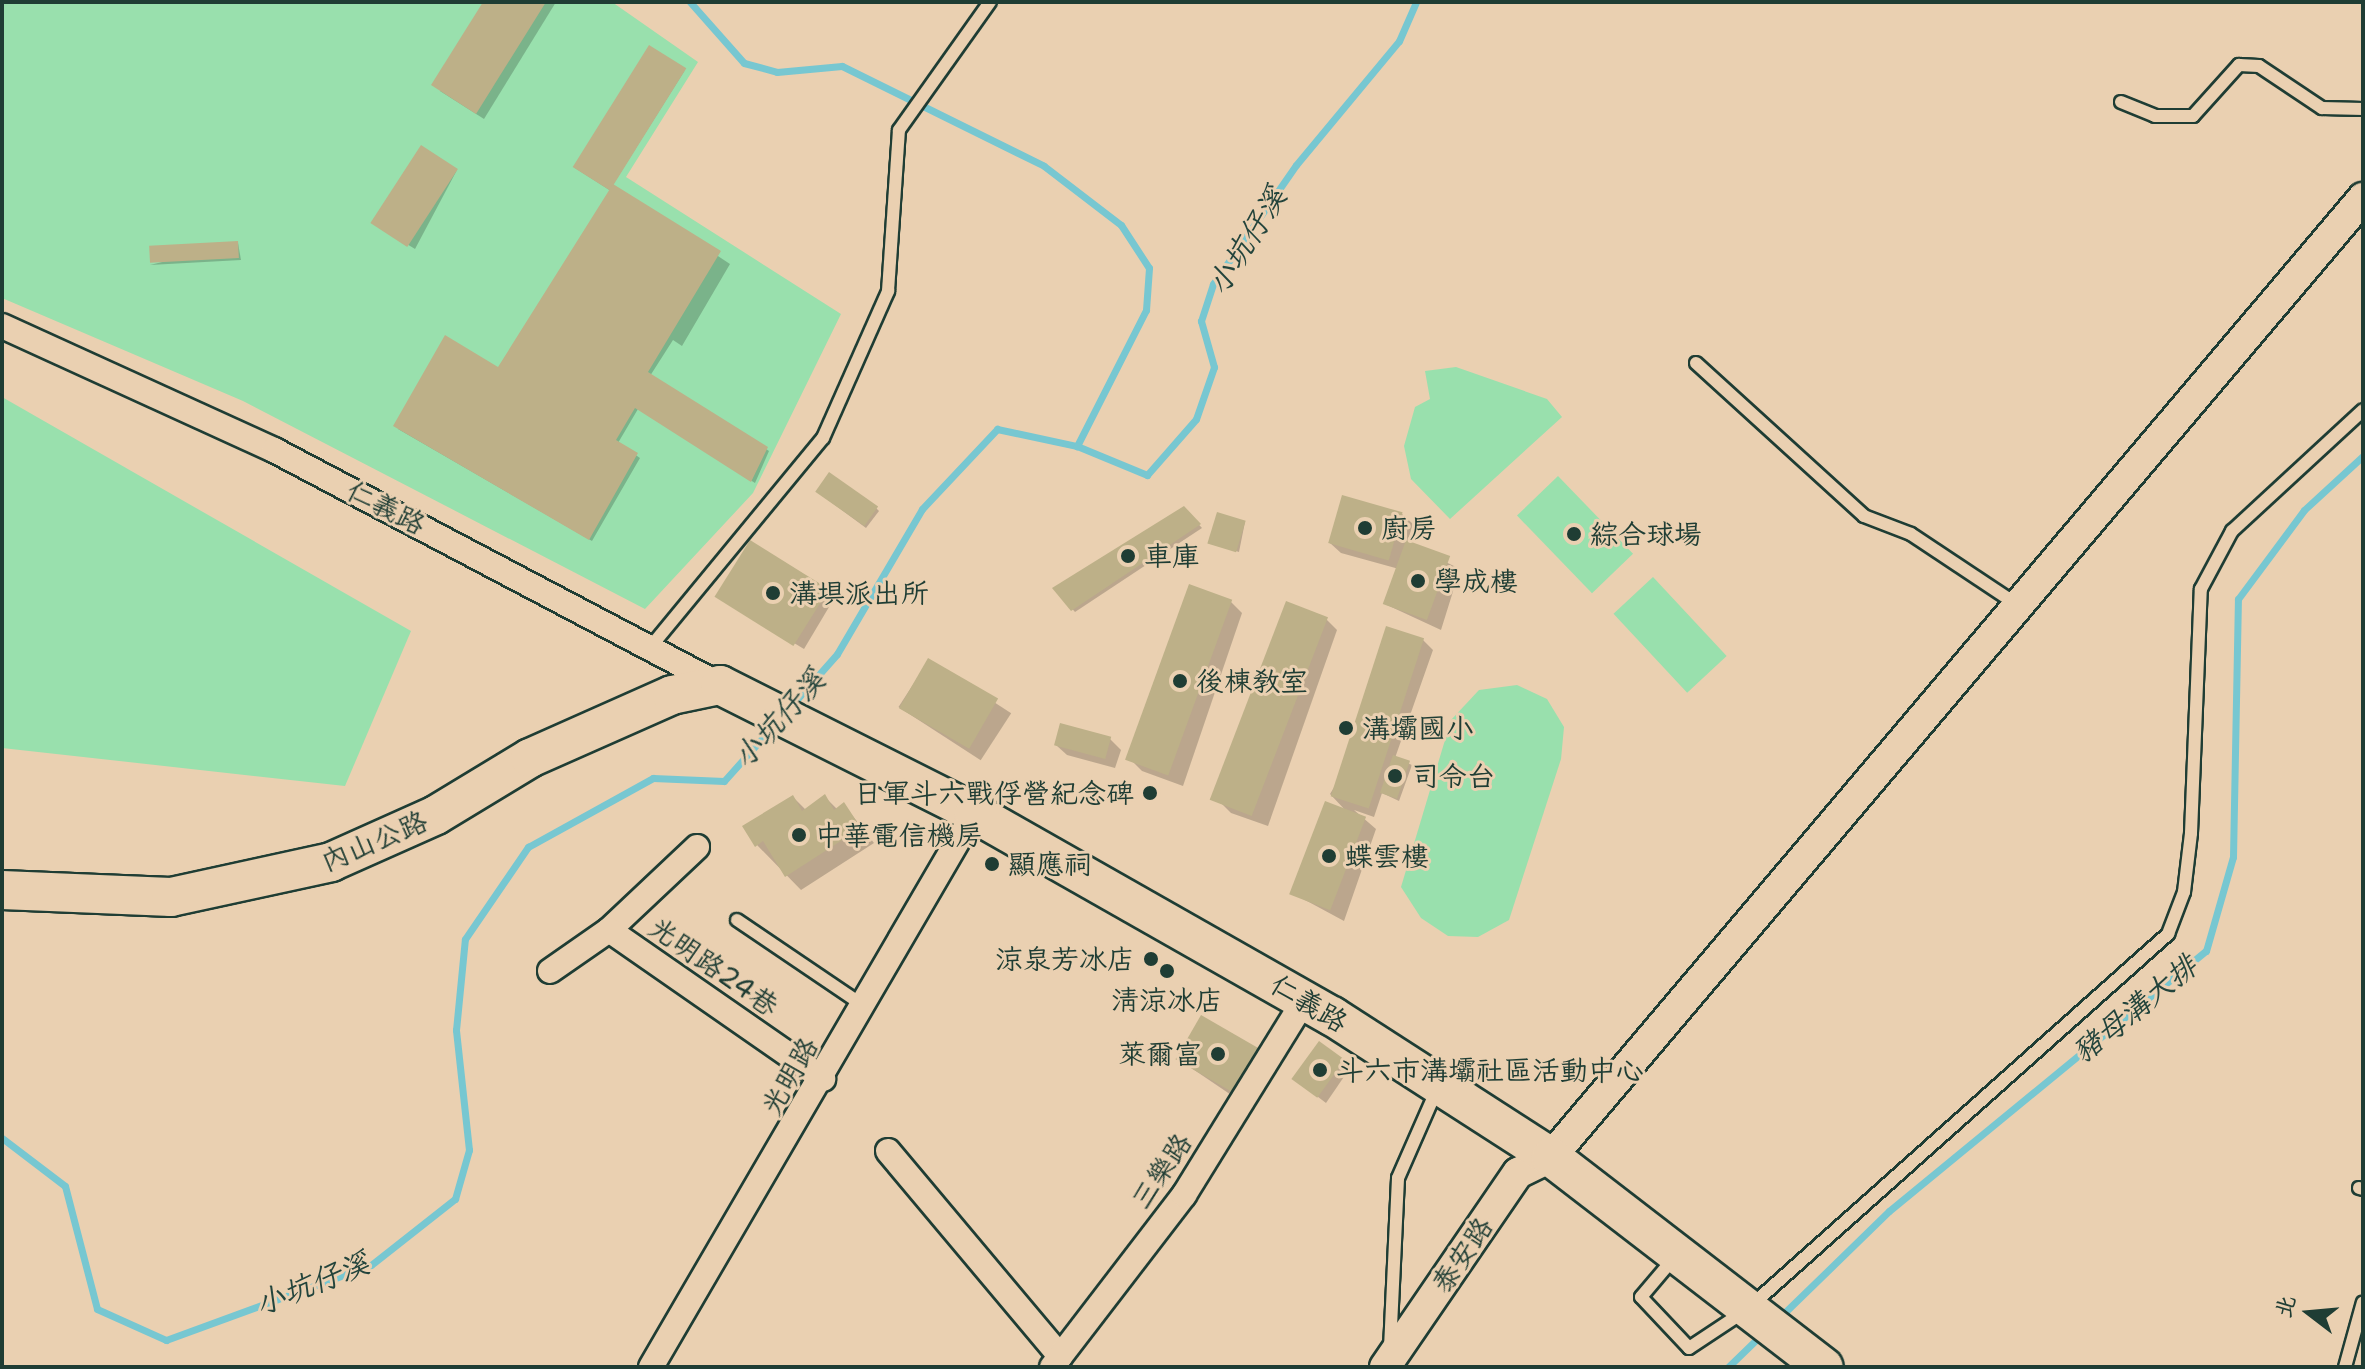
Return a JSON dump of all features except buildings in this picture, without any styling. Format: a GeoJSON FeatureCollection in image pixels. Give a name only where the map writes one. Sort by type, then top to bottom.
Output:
{"type":"FeatureCollection","features":[{"type":"Feature","properties":{"kind":"main road","name":"仁義路"},"geometry":{"type":"LineString","coordinates":[[720,685],[974,813],[1305,999],[1440,1082],[1551,1157],[1775,1336],[1824,1367]]}},
{"type":"Feature","properties":{"kind":"main road","name":"內山公路"},"geometry":{"type":"LineString","coordinates":[[2,890],[171,897],[331,862],[436,815],[544,752],[672,695],[720,685]]}},
{"type":"Feature","properties":{"kind":"street"},"geometry":{"type":"LineString","coordinates":[[1551,1157],[2363,198]]}},
{"type":"Feature","properties":{"kind":"street","name":"仁義路"},"geometry":{"type":"LineString","coordinates":[[2,326],[274,450],[653,644],[720,685]]}},
{"type":"Feature","properties":{"kind":"street","name":"光明路"},"geometry":{"type":"LineString","coordinates":[[651,1367],[823,1079],[974,813]]}},
{"type":"Feature","properties":{"kind":"street","name":"光明路24巷"},"geometry":{"type":"LineString","coordinates":[[550,971],[609,930],[697,847]]}},
{"type":"Feature","properties":{"kind":"street","name":"光明路24巷"},"geometry":{"type":"LineString","coordinates":[[609,930],[823,1079]]}},
{"type":"Feature","properties":{"kind":"street","name":"三樂路"},"geometry":{"type":"LineString","coordinates":[[1056,1362],[1184,1195],[1305,999]]}},
{"type":"Feature","properties":{"kind":"street"},"geometry":{"type":"LineString","coordinates":[[888,1151],[1056,1362]]}},
{"type":"Feature","properties":{"kind":"street","name":"泰安路"},"geometry":{"type":"LineString","coordinates":[[1388,1363],[1518,1173],[1551,1157]]}},
{"type":"Feature","properties":{"kind":"lane"},"geometry":{"type":"LineString","coordinates":[[653,644],[823,438],[888,291],[899,130],[990,2]]}},
{"type":"Feature","properties":{"kind":"lane"},"geometry":{"type":"LineString","coordinates":[[2121,102],[2155,116],[2193,116],[2239,65],[2249,65],[2322,108],[2363,109]]}},
{"type":"Feature","properties":{"kind":"lane"},"geometry":{"type":"LineString","coordinates":[[1696,363],[1864,516],[1911,534],[2018,605]]}},
{"type":"Feature","properties":{"kind":"lane"},"geometry":{"type":"LineString","coordinates":[[1676,1256],[1641,1297],[1689,1348],[1745,1311],[2168,934],[2184,892],[2191,833],[2201,589],[2232,531],[2363,410]]}},
{"type":"Feature","properties":{"kind":"lane"},"geometry":{"type":"LineString","coordinates":[[737,920],[864,1006]]}},
{"type":"Feature","properties":{"kind":"lane"},"geometry":{"type":"LineString","coordinates":[[1388,1363],[1398,1178],[1440,1082]]}},
{"type":"Feature","properties":{"kind":"lane"},"geometry":{"type":"LineString","coordinates":[[2345,1367],[2357,1346],[2363,1302]]}},
{"type":"Feature","properties":{"kind":"green space"},"geometry":{"type":"Polygon","coordinates":[[[2,2],[612,2],[698,62],[626,177],[841,314],[753,493],[645,609],[243,401],[2,298],[2,2]]]}},
{"type":"Feature","properties":{"kind":"green space"},"geometry":{"type":"Polygon","coordinates":[[[1456,367],[1547,399],[1562,417],[1450,519],[1411,479],[1404,446],[1415,407],[1430,399],[1425,371],[1456,367]]]}},
{"type":"Feature","properties":{"kind":"green space"},"geometry":{"type":"Polygon","coordinates":[[[2,397],[411,631],[345,786],[2,748],[2,397]]]}},
{"type":"Feature","properties":{"kind":"green space","name":"綜合球場"},"geometry":{"type":"Polygon","coordinates":[[[1558,476],[1633,554],[1592,593],[1517,516],[1558,476]]]}},
{"type":"Feature","properties":{"kind":"green space","name":"綜合球場"},"geometry":{"type":"Polygon","coordinates":[[[1653,577],[1727,656],[1687,693],[1614,614],[1653,577]]]}},
{"type":"Feature","properties":{"kind":"green space"},"geometry":{"type":"Polygon","coordinates":[[[1517,685],[1547,699],[1564,727],[1561,759],[1509,920],[1478,937],[1448,936],[1421,918],[1401,887],[1451,720],[1479,690],[1517,685]]]}},
{"type":"Feature","properties":{"kind":"waterway"},"geometry":{"type":"LineString","coordinates":[[690,2],[744,63],[777,72],[842,66],[1044,166],[1121,225],[1149,268],[1146,310],[1077,446]]}},
{"type":"Feature","properties":{"kind":"waterway","name":"小坑仔溪"},"geometry":{"type":"LineString","coordinates":[[791,706],[837,654],[922,509],[997,429],[1077,446],[1147,475],[1196,419],[1214,367],[1201,321],[1213,284],[1296,165],[1399,41],[1416,2]]}},
{"type":"Feature","properties":{"kind":"waterway","name":"豬母溝大排"},"geometry":{"type":"LineString","coordinates":[[1779,1318],[1889,1211],[2206,951],[2233,857],[2238,599],[2304,510],[2363,456]]}},
{"type":"Feature","properties":{"kind":"waterway","name":"小坑仔溪"},"geometry":{"type":"LineString","coordinates":[[2,1138],[65,1186],[97,1309],[166,1340],[371,1265],[455,1199],[469,1150],[456,1030],[465,939],[528,847],[653,778],[724,781],[775,724]]}},
{"type":"Feature","properties":{"kind":"waterway","name":"豬母溝大排"},"geometry":{"type":"LineString","coordinates":[[1728,1367],[1761,1335]]}},
{"type":"Feature","properties":{"kind":"place","name":"廚房"},"geometry":{"type":"Point","coordinates":[1365,528]}},
{"type":"Feature","properties":{"kind":"place","name":"綜合球場"},"geometry":{"type":"Point","coordinates":[1574,534]}},
{"type":"Feature","properties":{"kind":"place","name":"車庫"},"geometry":{"type":"Point","coordinates":[1128,556]}},
{"type":"Feature","properties":{"kind":"place","name":"學成樓"},"geometry":{"type":"Point","coordinates":[1418,581]}},
{"type":"Feature","properties":{"kind":"place","name":"溝埧派出所"},"geometry":{"type":"Point","coordinates":[773,593]}},
{"type":"Feature","properties":{"kind":"place","name":"後棟教室"},"geometry":{"type":"Point","coordinates":[1180,681]}},
{"type":"Feature","properties":{"kind":"place","name":"溝壩國小"},"geometry":{"type":"Point","coordinates":[1346,728]}},
{"type":"Feature","properties":{"kind":"place","name":"司令台"},"geometry":{"type":"Point","coordinates":[1395,776]}},
{"type":"Feature","properties":{"kind":"place","name":"日軍斗六戰俘營紀念碑"},"geometry":{"type":"Point","coordinates":[1150,793]}},
{"type":"Feature","properties":{"kind":"place","name":"中華電信機房"},"geometry":{"type":"Point","coordinates":[799,835]}},
{"type":"Feature","properties":{"kind":"place","name":"蝶雲樓"},"geometry":{"type":"Point","coordinates":[1329,856]}},
{"type":"Feature","properties":{"kind":"place","name":"顯應祠"},"geometry":{"type":"Point","coordinates":[992,864]}},
{"type":"Feature","properties":{"kind":"place","name":"涼泉芳冰店"},"geometry":{"type":"Point","coordinates":[1151,959]}},
{"type":"Feature","properties":{"kind":"place","name":"清涼冰店"},"geometry":{"type":"Point","coordinates":[1167,971]}},
{"type":"Feature","properties":{"kind":"place","name":"萊爾富"},"geometry":{"type":"Point","coordinates":[1218,1054]}},
{"type":"Feature","properties":{"kind":"place","name":"斗六市溝壩社區活動中心"},"geometry":{"type":"Point","coordinates":[1320,1070]}}]}
